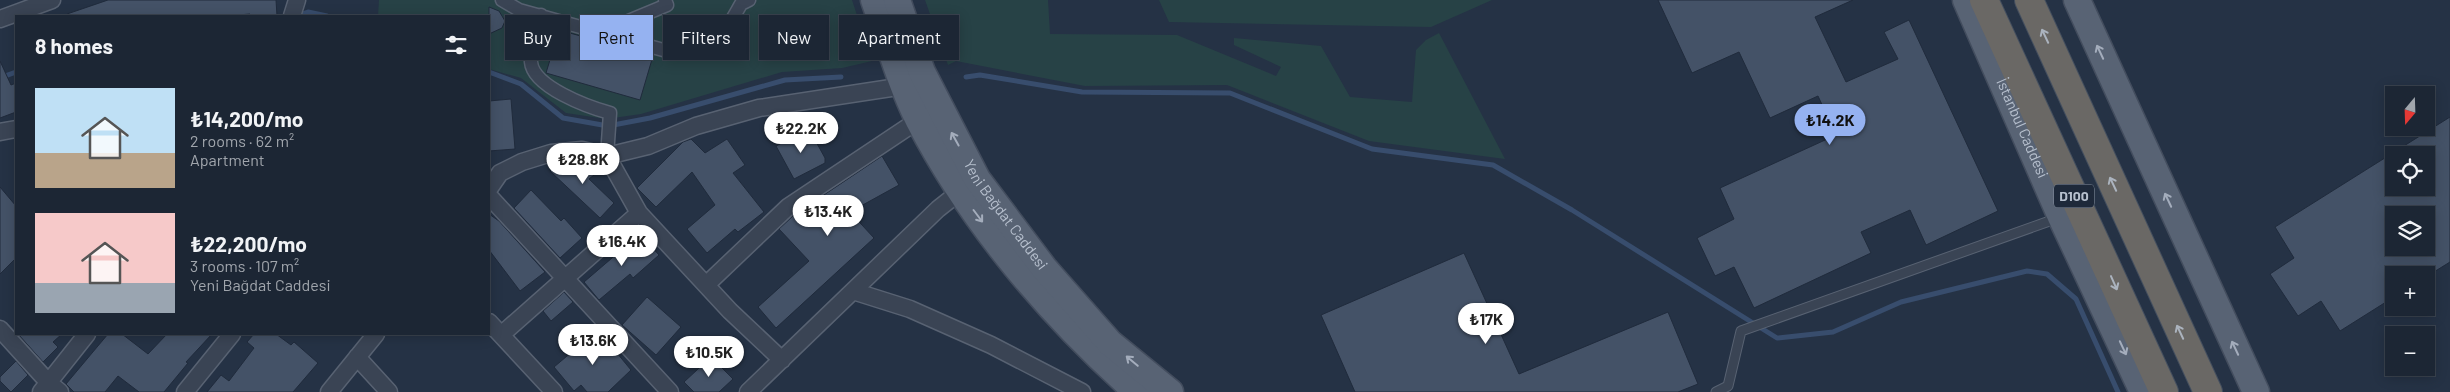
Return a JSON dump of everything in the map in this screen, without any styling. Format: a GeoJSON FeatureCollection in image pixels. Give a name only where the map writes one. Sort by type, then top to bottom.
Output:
{"type":"FeatureCollection","features":[{"type":"Feature","properties":{"kind":"highway","name":"D100"},"geometry":{"type":"LineString","coordinates":[[1984,0],[2164,392]]}},
{"type":"Feature","properties":{"kind":"highway","name":"D100"},"geometry":{"type":"LineString","coordinates":[[2029,0],[2208,392]]}},
{"type":"Feature","properties":{"kind":"highway"},"geometry":{"type":"LineString","coordinates":[[1986,45],[2096,244]]}},
{"type":"Feature","properties":{"kind":"main road","name":"Yeni Bağdat Caddesi"},"geometry":{"type":"LineString","coordinates":[[874,0],[904,86],[928,113],[969,185],[1029,282],[1102,361],[1137,392]]}},
{"type":"Feature","properties":{"kind":"main road","name":"Yeni Bağdat Caddesi"},"geometry":{"type":"LineString","coordinates":[[897,0],[922,72],[928,113]]}},
{"type":"Feature","properties":{"kind":"main road","name":"İstanbul Caddesi"},"geometry":{"type":"LineString","coordinates":[[1966,0],[2061,217],[2143,392]]}},
{"type":"Feature","properties":{"kind":"main road"},"geometry":{"type":"LineString","coordinates":[[2076,0],[2256,392]]}},
{"type":"Feature","properties":{"kind":"main road","name":"Yeni Bağdat Caddesi"},"geometry":{"type":"LineString","coordinates":[[969,185],[1110,343],[1170,392]]}},
{"type":"Feature","properties":{"kind":"street"},"geometry":{"type":"LineString","coordinates":[[0,19],[52,0]]}},
{"type":"Feature","properties":{"kind":"street"},"geometry":{"type":"LineString","coordinates":[[502,0],[519,10],[537,15]]}},
{"type":"Feature","properties":{"kind":"street"},"geometry":{"type":"LineString","coordinates":[[644,15],[668,5],[665,0]]}},
{"type":"Feature","properties":{"kind":"street"},"geometry":{"type":"LineString","coordinates":[[653,48],[674,54],[694,54],[711,48],[745,1]]}},
{"type":"Feature","properties":{"kind":"street"},"geometry":{"type":"LineString","coordinates":[[532,60],[534,72],[540,79],[572,99],[610,114],[607,156],[639,213],[706,285],[782,360]]}},
{"type":"Feature","properties":{"kind":"street"},"geometry":{"type":"LineString","coordinates":[[670,392],[565,279],[490,187],[500,173],[522,162],[551,152],[582,150],[607,156],[648,146],[696,126],[759,108],[904,86]]}},
{"type":"Feature","properties":{"kind":"street"},"geometry":{"type":"LineString","coordinates":[[706,285],[788,207],[928,113]]}},
{"type":"Feature","properties":{"kind":"street"},"geometry":{"type":"LineString","coordinates":[[0,132],[15,129]]}},
{"type":"Feature","properties":{"kind":"street"},"geometry":{"type":"LineString","coordinates":[[748,392],[938,209],[969,185]]}},
{"type":"Feature","properties":{"kind":"street"},"geometry":{"type":"LineString","coordinates":[[501,335],[639,213]]}},
{"type":"Feature","properties":{"kind":"street"},"geometry":{"type":"LineString","coordinates":[[852,291],[910,309],[991,345],[1082,392]]}},
{"type":"Feature","properties":{"kind":"street"},"geometry":{"type":"LineString","coordinates":[[490,323],[554,392]]}},
{"type":"Feature","properties":{"kind":"street"},"geometry":{"type":"LineString","coordinates":[[0,329],[50,389],[86,335]]}},
{"type":"Feature","properties":{"kind":"street"},"geometry":{"type":"LineString","coordinates":[[185,392],[231,335]]}},
{"type":"Feature","properties":{"kind":"street"},"geometry":{"type":"LineString","coordinates":[[329,392],[375,335]]}},
{"type":"Feature","properties":{"kind":"street"},"geometry":{"type":"LineString","coordinates":[[357,357],[389,392]]}},
{"type":"Feature","properties":{"kind":"lane"},"geometry":{"type":"LineString","coordinates":[[1716,392],[1728,386],[1741,330],[2061,217]]}},
{"type":"Feature","properties":{"kind":"green space"},"geometry":{"type":"Polygon","coordinates":[[[379,0],[852,0],[857,15],[839,15],[839,60],[872,61],[842,68],[782,72],[641,114],[606,119],[566,113],[521,78],[490,69],[490,15],[378,15],[379,0]]]}},
{"type":"Feature","properties":{"kind":"green space"},"geometry":{"type":"Polygon","coordinates":[[[925,0],[1048,0],[1050,34],[1177,35],[1276,76],[1281,67],[1234,45],[1234,38],[1321,46],[1350,97],[1412,102],[1416,50],[1426,40],[1439,33],[1505,159],[1369,141],[1227,85],[1085,86],[956,61],[948,65],[946,60],[959,60],[959,15],[930,15],[925,0]]]}},
{"type":"Feature","properties":{"kind":"green space"},"geometry":{"type":"Polygon","coordinates":[[[1159,0],[1492,0],[1431,27],[1169,22],[1159,0]]]}},
{"type":"Feature","properties":{"kind":"building"},"geometry":{"type":"Polygon","coordinates":[[[108,0],[276,0],[277,15],[67,15],[108,0]]]}},
{"type":"Feature","properties":{"kind":"building"},"geometry":{"type":"Polygon","coordinates":[[[1658,0],[1853,0],[1815,17],[1846,82],[1898,59],[1884,32],[1909,20],[1998,211],[1926,245],[1910,210],[1861,232],[1871,253],[1754,308],[1734,267],[1715,276],[1697,238],[1734,219],[1720,188],[1836,135],[1818,96],[1770,118],[1739,52],[1692,73],[1658,0]]]}},
{"type":"Feature","properties":{"kind":"building"},"geometry":{"type":"Polygon","coordinates":[[[489,7],[499,11],[505,21],[502,28],[490,34],[489,7]]]}},
{"type":"Feature","properties":{"kind":"building"},"geometry":{"type":"Polygon","coordinates":[[[570,33],[580,36],[580,60],[652,60],[640,100],[546,73],[550,60],[570,60],[570,33]]]}},
{"type":"Feature","properties":{"kind":"building"},"geometry":{"type":"Polygon","coordinates":[[[0,61],[11,85],[15,83],[15,112],[0,118],[0,61]]]}},
{"type":"Feature","properties":{"kind":"building"},"geometry":{"type":"Polygon","coordinates":[[[511,99],[515,149],[490,151],[490,101],[511,99]]]}},
{"type":"Feature","properties":{"kind":"building"},"geometry":{"type":"Polygon","coordinates":[[[2450,117],[2450,262],[2435,271],[2435,266],[2385,266],[2385,303],[2340,331],[2321,301],[2298,316],[2270,274],[2294,258],[2275,227],[2385,158],[2385,196],[2435,196],[2435,146],[2404,146],[2420,136],[2435,136],[2435,126],[2450,117]]]}},
{"type":"Feature","properties":{"kind":"building"},"geometry":{"type":"Polygon","coordinates":[[[809,129],[825,158],[825,163],[794,179],[776,146],[809,129]]]}},
{"type":"Feature","properties":{"kind":"building"},"geometry":{"type":"Polygon","coordinates":[[[691,139],[705,153],[727,139],[745,165],[733,173],[764,212],[738,232],[735,229],[707,253],[687,229],[715,205],[692,172],[656,207],[637,188],[683,142],[691,139]]]}},
{"type":"Feature","properties":{"kind":"building"},"geometry":{"type":"Polygon","coordinates":[[[882,156],[899,185],[850,212],[874,238],[776,328],[758,307],[809,261],[779,229],[794,215],[882,156]]]}},
{"type":"Feature","properties":{"kind":"building"},"geometry":{"type":"Polygon","coordinates":[[[580,160],[594,175],[589,179],[614,203],[600,218],[550,171],[559,162],[580,160]]]}},
{"type":"Feature","properties":{"kind":"building"},"geometry":{"type":"Polygon","coordinates":[[[0,187],[15,205],[15,259],[0,274],[0,187]]]}},
{"type":"Feature","properties":{"kind":"building"},"geometry":{"type":"Polygon","coordinates":[[[531,190],[561,221],[564,218],[582,238],[560,258],[514,208],[531,190]]]}},
{"type":"Feature","properties":{"kind":"building"},"geometry":{"type":"Polygon","coordinates":[[[490,215],[499,221],[545,272],[520,291],[490,251],[490,215]]]}},
{"type":"Feature","properties":{"kind":"building"},"geometry":{"type":"Polygon","coordinates":[[[640,234],[659,255],[633,278],[630,274],[599,300],[584,282],[640,234]]]}},
{"type":"Feature","properties":{"kind":"building"},"geometry":{"type":"Polygon","coordinates":[[[1464,253],[1519,374],[1668,312],[1698,384],[1678,392],[1355,392],[1321,315],[1464,253]]]}},
{"type":"Feature","properties":{"kind":"building"},"geometry":{"type":"Polygon","coordinates":[[[564,292],[573,302],[551,321],[543,311],[564,292]]]}},
{"type":"Feature","properties":{"kind":"building"},"geometry":{"type":"Polygon","coordinates":[[[647,297],[681,327],[656,355],[622,325],[647,297]]]}},
{"type":"Feature","properties":{"kind":"building"},"geometry":{"type":"Polygon","coordinates":[[[598,330],[631,370],[608,392],[587,392],[581,385],[574,391],[554,367],[598,330]]]}},
{"type":"Feature","properties":{"kind":"building"},"geometry":{"type":"Polygon","coordinates":[[[19,335],[61,335],[53,342],[58,347],[43,362],[19,335]]]}},
{"type":"Feature","properties":{"kind":"building"},"geometry":{"type":"Polygon","coordinates":[[[107,335],[123,335],[148,354],[166,335],[211,335],[186,362],[188,363],[164,392],[139,392],[118,376],[105,392],[74,392],[66,384],[107,335]]]}},
{"type":"Feature","properties":{"kind":"building"},"geometry":{"type":"Polygon","coordinates":[[[253,335],[277,335],[291,345],[294,342],[318,363],[293,392],[207,392],[221,375],[229,381],[254,348],[247,342],[253,335]]]}},
{"type":"Feature","properties":{"kind":"building"},"geometry":{"type":"Polygon","coordinates":[[[711,357],[733,379],[719,392],[694,392],[684,382],[711,357]]]}},
{"type":"Feature","properties":{"kind":"building"},"geometry":{"type":"Polygon","coordinates":[[[16,361],[28,375],[11,392],[0,381],[0,377],[16,361]]]}},
{"type":"Feature","properties":{"kind":"waterway"},"geometry":{"type":"LineString","coordinates":[[300,15],[308,12],[322,15]]}},
{"type":"Feature","properties":{"kind":"waterway"},"geometry":{"type":"LineString","coordinates":[[0,78],[15,72]]}},
{"type":"Feature","properties":{"kind":"waterway"},"geometry":{"type":"LineString","coordinates":[[490,72],[521,84],[563,118],[608,126],[650,118],[785,80],[841,77]]}},
{"type":"Feature","properties":{"kind":"waterway"},"geometry":{"type":"LineString","coordinates":[[966,77],[980,75],[1082,92],[1230,93],[1372,149],[1493,165],[1572,210],[1777,338],[1833,332],[1901,302],[2027,271],[2047,274],[2076,299],[2118,392]]}}]}
